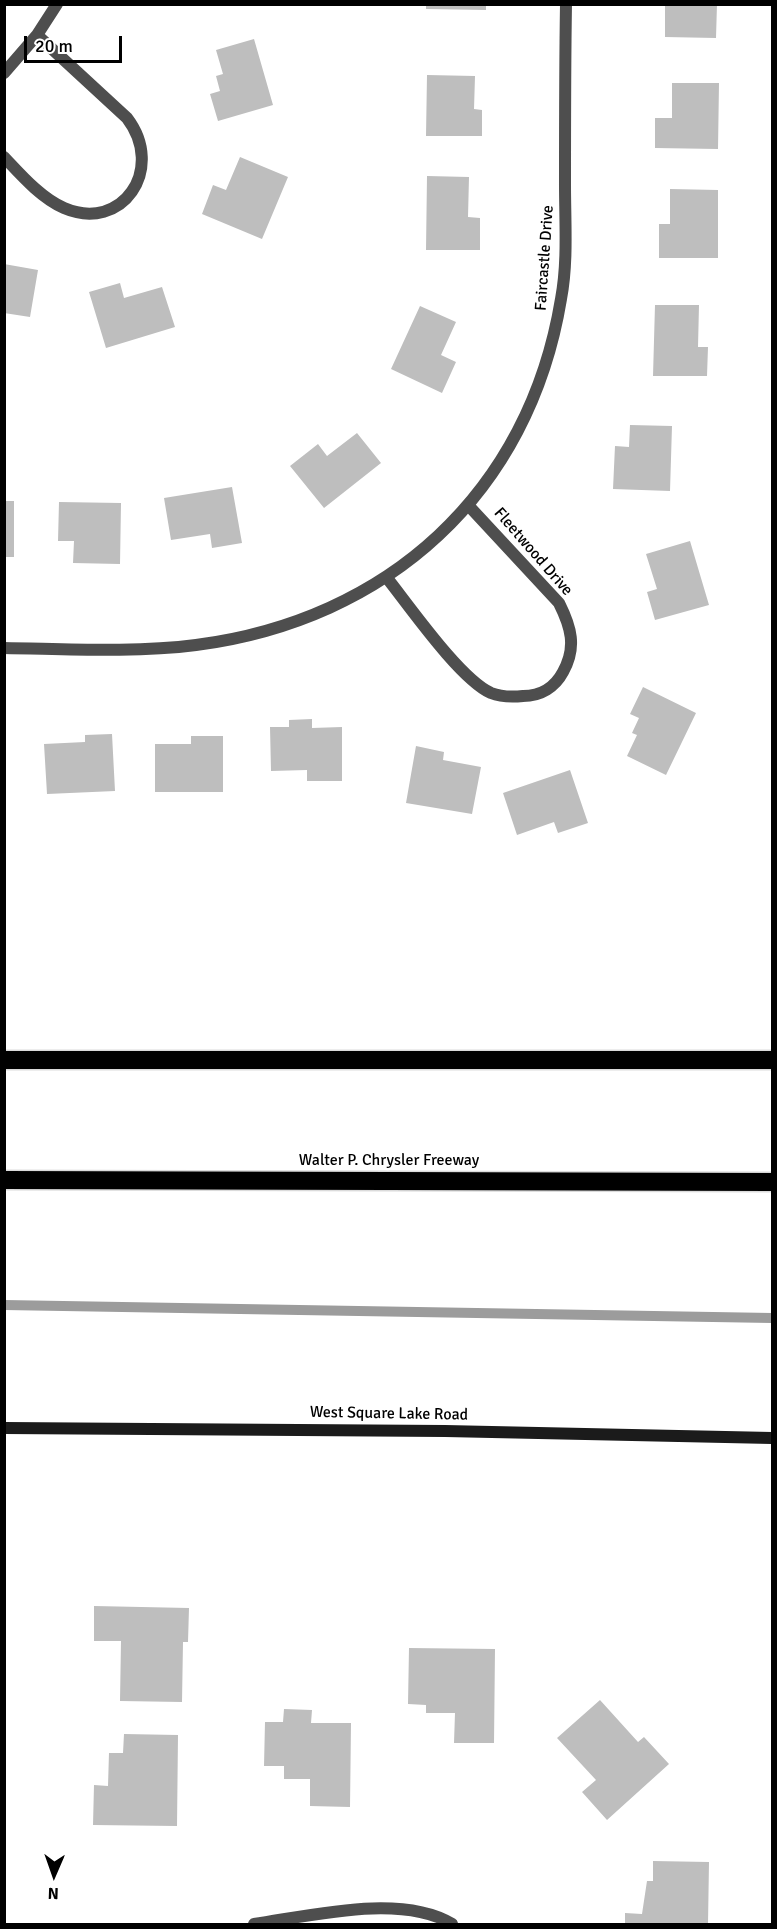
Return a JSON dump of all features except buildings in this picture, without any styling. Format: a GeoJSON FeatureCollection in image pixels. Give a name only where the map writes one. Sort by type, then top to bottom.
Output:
{"type":"FeatureCollection","features":[{"type":"Feature","properties":{"kind":"highway"},"geometry":{"type":"LineString","coordinates":[[4,1060],[772,1060]]}},
{"type":"Feature","properties":{"kind":"highway","name":"Walter P. Chrysler Freeway"},"geometry":{"type":"LineString","coordinates":[[4,1180],[772,1182]]}},
{"type":"Feature","properties":{"kind":"main road","name":"West Square Lake Road"},"geometry":{"type":"LineString","coordinates":[[4,1428],[445,1431],[772,1438]]}},
{"type":"Feature","properties":{"kind":"street"},"geometry":{"type":"LineString","coordinates":[[4,73],[37,35],[57,4]]}},
{"type":"Feature","properties":{"kind":"street","name":"Faircastle Drive"},"geometry":{"type":"LineString","coordinates":[[387,578],[427,546],[468,505],[501,459],[542,377],[562,296],[565,253],[566,4]]}},
{"type":"Feature","properties":{"kind":"street"},"geometry":{"type":"LineString","coordinates":[[4,158],[48,198],[63,208],[80,213],[98,212],[114,206],[129,196],[138,184],[144,166],[137,130],[127,118],[37,35]]}},
{"type":"Feature","properties":{"kind":"street","name":"Fleetwood Drive"},"geometry":{"type":"LineString","coordinates":[[387,578],[450,655],[476,683],[491,693],[508,697],[533,696],[556,684],[568,662],[573,637],[567,619],[559,603],[468,505]]}},
{"type":"Feature","properties":{"kind":"street"},"geometry":{"type":"LineString","coordinates":[[4,648],[142,649],[195,645],[239,637],[278,628],[310,616],[387,578]]}},
{"type":"Feature","properties":{"kind":"street"},"geometry":{"type":"LineString","coordinates":[[254,1924],[361,1910],[393,1909],[423,1913],[452,1924]]}},
{"type":"Feature","properties":{"kind":"waterway"},"geometry":{"type":"LineString","coordinates":[[4,1305],[772,1318]]}}]}
